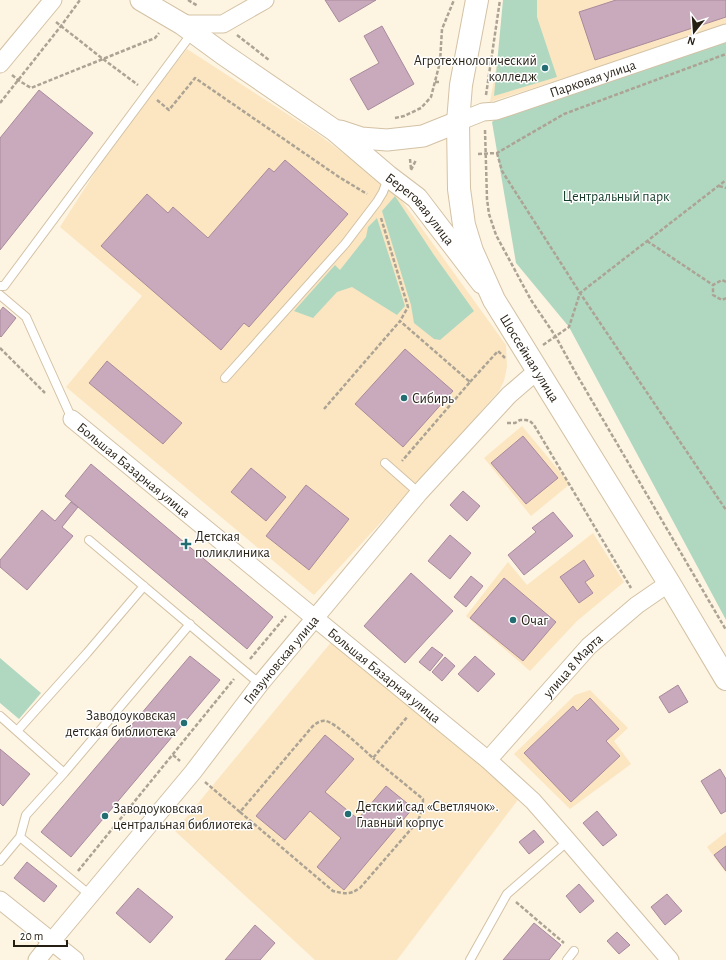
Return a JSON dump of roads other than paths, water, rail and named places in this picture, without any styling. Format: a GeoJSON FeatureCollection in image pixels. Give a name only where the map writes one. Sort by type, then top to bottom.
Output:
{"type":"FeatureCollection","features":[{"type":"Feature","properties":{"kind":"main road","name":"Шоссейная улица"},"geometry":{"type":"LineString","coordinates":[[477,0],[461,85],[458,122],[459,189],[464,225],[472,251],[494,300],[669,583],[726,679]]}},
{"type":"Feature","properties":{"kind":"street"},"geometry":{"type":"LineString","coordinates":[[187,28],[223,24],[265,0]]}},
{"type":"Feature","properties":{"kind":"street","name":"Береговая улица"},"geometry":{"type":"LineString","coordinates":[[153,3],[334,130],[388,176],[417,198],[494,300]]}},
{"type":"Feature","properties":{"kind":"street"},"geometry":{"type":"LineString","coordinates":[[6,70],[48,6]]}},
{"type":"Feature","properties":{"kind":"street","name":"Парковая улица"},"geometry":{"type":"LineString","coordinates":[[458,122],[483,112],[496,111],[726,33]]}},
{"type":"Feature","properties":{"kind":"street","name":"Береговая улица"},"geometry":{"type":"LineString","coordinates":[[334,130],[361,138],[387,140],[423,136],[458,122]]}},
{"type":"Feature","properties":{"kind":"street","name":"Глазуновская улица"},"geometry":{"type":"LineString","coordinates":[[37,960],[193,772],[260,684],[418,493],[509,395],[538,370]]}},
{"type":"Feature","properties":{"kind":"street","name":"Большая Базарная улица"},"geometry":{"type":"LineString","coordinates":[[72,419],[488,760],[533,801],[670,960]]}},
{"type":"Feature","properties":{"kind":"street","name":"улица 8 Марта"},"geometry":{"type":"LineString","coordinates":[[488,760],[589,646],[637,605],[669,583]]}},
{"type":"Feature","properties":{"kind":"street"},"geometry":{"type":"LineString","coordinates":[[0,900],[75,960]]}},
{"type":"Feature","properties":{"kind":"lane"},"geometry":{"type":"LineString","coordinates":[[1,286],[187,28]]}},
{"type":"Feature","properties":{"kind":"lane"},"geometry":{"type":"LineString","coordinates":[[225,378],[345,244],[384,192],[388,176]]}},
{"type":"Feature","properties":{"kind":"lane"},"geometry":{"type":"LineString","coordinates":[[0,295],[26,318],[72,419]]}},
{"type":"Feature","properties":{"kind":"lane"},"geometry":{"type":"LineString","coordinates":[[385,463],[418,493]]}},
{"type":"Feature","properties":{"kind":"lane"},"geometry":{"type":"LineString","coordinates":[[89,540],[260,684]]}},
{"type":"Feature","properties":{"kind":"lane"},"geometry":{"type":"LineString","coordinates":[[17,731],[87,653],[144,586]]}},
{"type":"Feature","properties":{"kind":"lane"},"geometry":{"type":"LineString","coordinates":[[0,861],[20,837],[26,815],[64,773],[190,624]]}},
{"type":"Feature","properties":{"kind":"lane"},"geometry":{"type":"LineString","coordinates":[[0,716],[64,773]]}},
{"type":"Feature","properties":{"kind":"lane"},"geometry":{"type":"LineString","coordinates":[[20,837],[90,895]]}},
{"type":"Feature","properties":{"kind":"lane"},"geometry":{"type":"LineString","coordinates":[[470,960],[506,894],[568,841]]}},
{"type":"Feature","properties":{"kind":"lane"},"geometry":{"type":"LineString","coordinates":[[567,960],[574,951]]}},
{"type":"Feature","properties":{"kind":"place","name":"Агротехнологический колледж"},"geometry":{"type":"Point","coordinates":[545,68]}},
{"type":"Feature","properties":{"kind":"place","name":"Сибирь"},"geometry":{"type":"Point","coordinates":[404,398]}},
{"type":"Feature","properties":{"kind":"place","name":"Детская поликлиника"},"geometry":{"type":"Point","coordinates":[186,544]}},
{"type":"Feature","properties":{"kind":"place","name":"Очаг"},"geometry":{"type":"Point","coordinates":[513,620]}},
{"type":"Feature","properties":{"kind":"place","name":"Заводоуковская детская библиотека"},"geometry":{"type":"Point","coordinates":[184,723]}},
{"type":"Feature","properties":{"kind":"place","name":"Детский сад «Светлячок». Главный корпус"},"geometry":{"type":"Point","coordinates":[348,814]}},
{"type":"Feature","properties":{"kind":"place","name":"Заводоуковская центральная библиотека"},"geometry":{"type":"Point","coordinates":[105,816]}},
{"type":"Feature","properties":{"kind":"park label","name":"Центральный парк"},"geometry":{"type":"Point","coordinates":[616,196]}}]}
